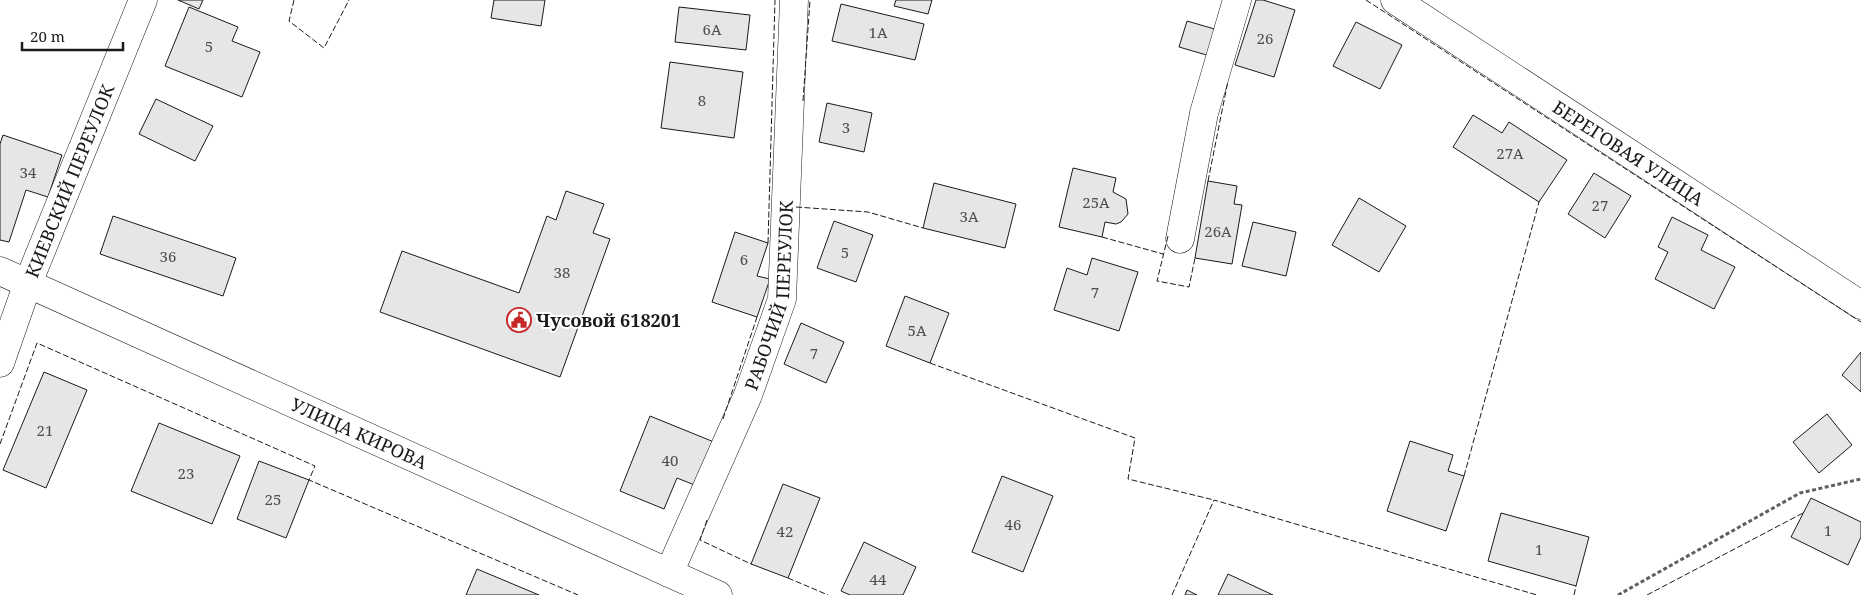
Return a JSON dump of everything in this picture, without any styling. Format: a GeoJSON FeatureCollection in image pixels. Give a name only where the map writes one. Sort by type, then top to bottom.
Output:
{"type":"FeatureCollection","features":[{"type":"Feature","properties":{"kind":"street","name":"КИЕВСКИЙ ПЕРЕУЛОК"},"geometry":{"type":"LineString","coordinates":[[0,363],[28,283],[143,0]]}},
{"type":"Feature","properties":{"kind":"street","name":"РАБОЧИЙ ПЕРЕУЛОК"},"geometry":{"type":"LineString","coordinates":[[669,573],[748,395],[782,299],[794,0]]}},
{"type":"Feature","properties":{"kind":"street"},"geometry":{"type":"LineString","coordinates":[[1180,240],[1204,113],[1237,0]]}},
{"type":"Feature","properties":{"kind":"street","name":"БЕРЕГОВАЯ УЛИЦА"},"geometry":{"type":"LineString","coordinates":[[1395,0],[1861,305]]}},
{"type":"Feature","properties":{"kind":"street","name":"УЛИЦА КИРОВА"},"geometry":{"type":"LineString","coordinates":[[0,271],[718,595]]}},
{"type":"Feature","properties":{"kind":"path"},"geometry":{"type":"LineString","coordinates":[[1618,595],[1800,493],[1861,480]]}},
{"type":"Feature","properties":{"kind":"building"},"geometry":{"type":"Polygon","coordinates":[[[178,0],[203,0],[199,9],[178,0]]]}},
{"type":"Feature","properties":{"kind":"building"},"geometry":{"type":"Polygon","coordinates":[[[494,0],[545,0],[541,26],[491,18],[494,0]]]}},
{"type":"Feature","properties":{"kind":"building"},"geometry":{"type":"Polygon","coordinates":[[[896,0],[932,0],[928,14],[894,6],[896,0]]]}},
{"type":"Feature","properties":{"kind":"building"},"geometry":{"type":"Polygon","coordinates":[[[1256,0],[1263,0],[1295,10],[1274,77],[1235,65],[1256,0]]]}},
{"type":"Feature","properties":{"kind":"building"},"geometry":{"type":"Polygon","coordinates":[[[841,4],[924,24],[915,60],[832,41],[841,4]]]}},
{"type":"Feature","properties":{"kind":"building"},"geometry":{"type":"Polygon","coordinates":[[[189,7],[238,27],[232,41],[260,52],[242,97],[165,66],[189,7]]]}},
{"type":"Feature","properties":{"kind":"building"},"geometry":{"type":"Polygon","coordinates":[[[679,7],[750,15],[746,50],[675,42],[679,7]]]}},
{"type":"Feature","properties":{"kind":"building"},"geometry":{"type":"Polygon","coordinates":[[[1187,21],[1218,30],[1210,56],[1179,47],[1187,21]]]}},
{"type":"Feature","properties":{"kind":"building"},"geometry":{"type":"Polygon","coordinates":[[[1356,22],[1402,45],[1380,89],[1333,66],[1356,22]]]}},
{"type":"Feature","properties":{"kind":"building"},"geometry":{"type":"Polygon","coordinates":[[[670,62],[743,72],[734,138],[661,128],[670,62]]]}},
{"type":"Feature","properties":{"kind":"building"},"geometry":{"type":"Polygon","coordinates":[[[156,99],[213,126],[195,161],[139,134],[156,99]]]}},
{"type":"Feature","properties":{"kind":"building"},"geometry":{"type":"Polygon","coordinates":[[[827,103],[872,113],[864,152],[819,142],[827,103]]]}},
{"type":"Feature","properties":{"kind":"building"},"geometry":{"type":"Polygon","coordinates":[[[1473,115],[1502,133],[1509,122],[1567,160],[1539,202],[1453,147],[1473,115]]]}},
{"type":"Feature","properties":{"kind":"building"},"geometry":{"type":"Polygon","coordinates":[[[3,135],[62,155],[48,197],[26,190],[9,242],[0,240],[0,144],[3,135]]]}},
{"type":"Feature","properties":{"kind":"building"},"geometry":{"type":"Polygon","coordinates":[[[1073,168],[1116,178],[1113,192],[1126,199],[1128,214],[1121,222],[1116,224],[1105,222],[1102,237],[1059,227],[1073,168]]]}},
{"type":"Feature","properties":{"kind":"building"},"geometry":{"type":"Polygon","coordinates":[[[1594,173],[1631,196],[1605,238],[1568,214],[1594,173]]]}},
{"type":"Feature","properties":{"kind":"building"},"geometry":{"type":"Polygon","coordinates":[[[1208,181],[1237,186],[1234,204],[1242,205],[1232,264],[1195,258],[1208,181]]]}},
{"type":"Feature","properties":{"kind":"building"},"geometry":{"type":"Polygon","coordinates":[[[934,183],[1016,204],[1005,248],[923,228],[934,183]]]}},
{"type":"Feature","properties":{"kind":"building"},"geometry":{"type":"Polygon","coordinates":[[[566,191],[604,204],[593,233],[610,239],[560,377],[380,312],[402,251],[519,293],[547,216],[556,220],[566,191]]]}},
{"type":"Feature","properties":{"kind":"building"},"geometry":{"type":"Polygon","coordinates":[[[1359,198],[1406,226],[1379,272],[1332,245],[1359,198]]]}},
{"type":"Feature","properties":{"kind":"building"},"geometry":{"type":"Polygon","coordinates":[[[113,216],[236,258],[223,296],[100,254],[113,216]]]}},
{"type":"Feature","properties":{"kind":"building"},"geometry":{"type":"Polygon","coordinates":[[[1672,217],[1708,235],[1701,250],[1735,267],[1714,309],[1655,279],[1668,252],[1658,247],[1672,217]]]}},
{"type":"Feature","properties":{"kind":"building"},"geometry":{"type":"Polygon","coordinates":[[[834,221],[873,235],[856,282],[817,268],[834,221]]]}},
{"type":"Feature","properties":{"kind":"building"},"geometry":{"type":"Polygon","coordinates":[[[1253,222],[1296,232],[1286,276],[1242,266],[1253,222]]]}},
{"type":"Feature","properties":{"kind":"building"},"geometry":{"type":"Polygon","coordinates":[[[735,232],[768,243],[757,276],[770,279],[757,317],[712,302],[735,232]]]}},
{"type":"Feature","properties":{"kind":"building"},"geometry":{"type":"Polygon","coordinates":[[[1092,258],[1138,272],[1119,331],[1054,310],[1067,268],[1087,275],[1092,258]]]}},
{"type":"Feature","properties":{"kind":"building"},"geometry":{"type":"Polygon","coordinates":[[[905,296],[949,313],[930,363],[886,346],[905,296]]]}},
{"type":"Feature","properties":{"kind":"building"},"geometry":{"type":"Polygon","coordinates":[[[801,323],[844,342],[826,383],[784,364],[801,323]]]}},
{"type":"Feature","properties":{"kind":"building"},"geometry":{"type":"Polygon","coordinates":[[[1861,352],[1861,392],[1842,375],[1861,352]]]}},
{"type":"Feature","properties":{"kind":"building"},"geometry":{"type":"Polygon","coordinates":[[[44,372],[87,390],[46,488],[3,470],[44,372]]]}},
{"type":"Feature","properties":{"kind":"building"},"geometry":{"type":"Polygon","coordinates":[[[1827,414],[1852,445],[1819,473],[1793,442],[1827,414]]]}},
{"type":"Feature","properties":{"kind":"building"},"geometry":{"type":"Polygon","coordinates":[[[650,416],[714,442],[697,486],[677,478],[664,509],[620,491],[650,416]]]}},
{"type":"Feature","properties":{"kind":"building"},"geometry":{"type":"Polygon","coordinates":[[[159,423],[240,456],[212,524],[131,491],[159,423]]]}},
{"type":"Feature","properties":{"kind":"building"},"geometry":{"type":"Polygon","coordinates":[[[1410,441],[1453,455],[1448,471],[1464,476],[1446,531],[1387,511],[1410,441]]]}},
{"type":"Feature","properties":{"kind":"building"},"geometry":{"type":"Polygon","coordinates":[[[259,461],[309,480],[286,538],[237,519],[259,461]]]}},
{"type":"Feature","properties":{"kind":"building"},"geometry":{"type":"Polygon","coordinates":[[[1002,476],[1053,496],[1023,572],[972,552],[1002,476]]]}},
{"type":"Feature","properties":{"kind":"building"},"geometry":{"type":"Polygon","coordinates":[[[783,484],[820,498],[788,578],[751,564],[783,484]]]}},
{"type":"Feature","properties":{"kind":"building"},"geometry":{"type":"Polygon","coordinates":[[[1811,498],[1861,522],[1861,537],[1848,565],[1791,537],[1811,498]]]}},
{"type":"Feature","properties":{"kind":"building"},"geometry":{"type":"Polygon","coordinates":[[[1501,513],[1589,537],[1576,586],[1488,561],[1501,513]]]}},
{"type":"Feature","properties":{"kind":"building"},"geometry":{"type":"Polygon","coordinates":[[[864,542],[916,567],[903,595],[850,595],[841,591],[864,542]]]}},
{"type":"Feature","properties":{"kind":"building"},"geometry":{"type":"Polygon","coordinates":[[[477,569],[539,595],[466,595],[477,569]]]}},
{"type":"Feature","properties":{"kind":"building"},"geometry":{"type":"Polygon","coordinates":[[[1228,574],[1273,595],[1218,595],[1228,574]]]}},
{"type":"Feature","properties":{"kind":"building"},"geometry":{"type":"Polygon","coordinates":[[[1187,590],[1197,595],[1185,595],[1187,590]]]}},
{"type":"Feature","properties":{"kind":"fence"},"geometry":{"type":"LineString","coordinates":[[294,0],[289,21],[324,48],[349,0]]}},
{"type":"Feature","properties":{"kind":"fence"},"geometry":{"type":"LineString","coordinates":[[768,243],[775,0]]}},
{"type":"Feature","properties":{"kind":"fence"},"geometry":{"type":"LineString","coordinates":[[803,101],[810,0]]}},
{"type":"Feature","properties":{"kind":"fence"},"geometry":{"type":"LineString","coordinates":[[1366,0],[1861,322]]}},
{"type":"Feature","properties":{"kind":"fence"},"geometry":{"type":"LineString","coordinates":[[1208,181],[1228,81]]}},
{"type":"Feature","properties":{"kind":"fence"},"geometry":{"type":"LineString","coordinates":[[1464,476],[1539,202]]}},
{"type":"Feature","properties":{"kind":"fence"},"geometry":{"type":"LineString","coordinates":[[796,207],[868,212],[923,228]]}},
{"type":"Feature","properties":{"kind":"fence"},"geometry":{"type":"LineString","coordinates":[[1168,236],[1157,281],[1189,287],[1195,258]]}},
{"type":"Feature","properties":{"kind":"fence"},"geometry":{"type":"LineString","coordinates":[[1102,237],[1163,254]]}},
{"type":"Feature","properties":{"kind":"fence"},"geometry":{"type":"LineString","coordinates":[[723,419],[757,317]]}},
{"type":"Feature","properties":{"kind":"fence"},"geometry":{"type":"LineString","coordinates":[[0,444],[37,343],[315,466],[309,480],[578,595]]}},
{"type":"Feature","properties":{"kind":"fence"},"geometry":{"type":"LineString","coordinates":[[930,363],[1135,438],[1128,479],[1214,500]]}},
{"type":"Feature","properties":{"kind":"fence"},"geometry":{"type":"LineString","coordinates":[[1172,595],[1214,500],[1537,595]]}},
{"type":"Feature","properties":{"kind":"fence"},"geometry":{"type":"LineString","coordinates":[[1647,595],[1803,513]]}},
{"type":"Feature","properties":{"kind":"fence"},"geometry":{"type":"LineString","coordinates":[[707,520],[700,540],[751,564]]}},
{"type":"Feature","properties":{"kind":"fence"},"geometry":{"type":"LineString","coordinates":[[788,578],[828,595]]}},
{"type":"Feature","properties":{"kind":"fence"},"geometry":{"type":"LineString","coordinates":[[1574,595],[1576,586]]}},
{"type":"Feature","properties":{"kind":"place","name":"Чусовой 618201"},"geometry":{"type":"Point","coordinates":[519,320]}}]}
